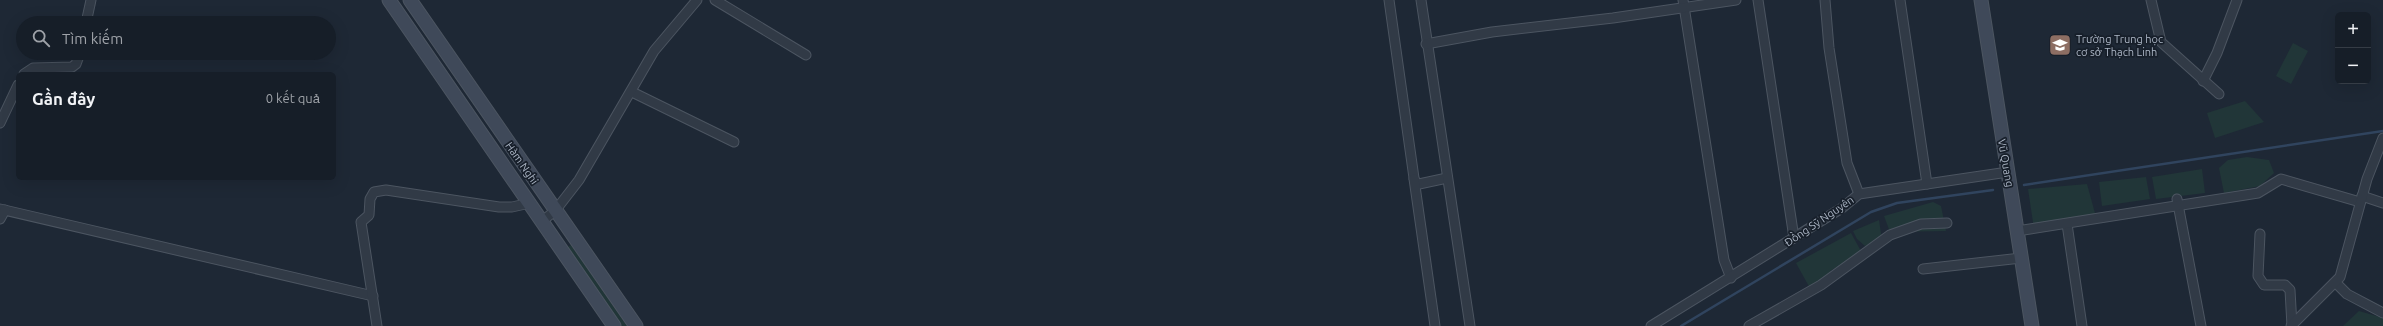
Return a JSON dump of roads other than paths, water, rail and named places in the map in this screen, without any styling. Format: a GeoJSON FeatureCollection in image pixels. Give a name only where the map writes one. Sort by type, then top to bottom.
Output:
{"type":"FeatureCollection","features":[{"type":"Feature","properties":{"kind":"main road","name":"Hàm Nghi"},"geometry":{"type":"LineString","coordinates":[[389,0],[614,326]]}},
{"type":"Feature","properties":{"kind":"main road","name":"Hàm Nghi"},"geometry":{"type":"LineString","coordinates":[[410,0],[636,326]]}},
{"type":"Feature","properties":{"kind":"main road","name":"Vũ Quang"},"geometry":{"type":"LineString","coordinates":[[1981,0],[2032,326]]}},
{"type":"Feature","properties":{"kind":"street"},"geometry":{"type":"LineString","coordinates":[[88,16],[91,0]]}},
{"type":"Feature","properties":{"kind":"street"},"geometry":{"type":"LineString","coordinates":[[542,222],[555,211],[579,180],[616,114],[632,92],[654,51],[697,0]]}},
{"type":"Feature","properties":{"kind":"street"},"geometry":{"type":"LineString","coordinates":[[715,0],[806,55]]}},
{"type":"Feature","properties":{"kind":"street"},"geometry":{"type":"LineString","coordinates":[[1389,0],[1435,326]]}},
{"type":"Feature","properties":{"kind":"street"},"geometry":{"type":"LineString","coordinates":[[1421,0],[1426,44],[1470,326]]}},
{"type":"Feature","properties":{"kind":"street"},"geometry":{"type":"LineString","coordinates":[[1426,44],[1492,32],[1613,18],[1684,3],[1736,0]]}},
{"type":"Feature","properties":{"kind":"street"},"geometry":{"type":"LineString","coordinates":[[1758,0],[1794,238]]}},
{"type":"Feature","properties":{"kind":"street"},"geometry":{"type":"LineString","coordinates":[[1825,0],[1829,48],[1847,163],[1859,194]]}},
{"type":"Feature","properties":{"kind":"street"},"geometry":{"type":"LineString","coordinates":[[1900,0],[1927,184]]}},
{"type":"Feature","properties":{"kind":"street"},"geometry":{"type":"LineString","coordinates":[[2151,0],[2161,42],[2219,94]]}},
{"type":"Feature","properties":{"kind":"street"},"geometry":{"type":"LineString","coordinates":[[2204,81],[2238,0]]}},
{"type":"Feature","properties":{"kind":"street"},"geometry":{"type":"LineString","coordinates":[[1684,3],[1724,260],[1732,278]]}},
{"type":"Feature","properties":{"kind":"street"},"geometry":{"type":"LineString","coordinates":[[27,72],[33,68],[72,67],[76,64],[77,60]]}},
{"type":"Feature","properties":{"kind":"street"},"geometry":{"type":"LineString","coordinates":[[0,123],[16,89]]}},
{"type":"Feature","properties":{"kind":"street"},"geometry":{"type":"LineString","coordinates":[[632,92],[734,142]]}},
{"type":"Feature","properties":{"kind":"street"},"geometry":{"type":"LineString","coordinates":[[2291,326],[2336,283],[2340,276],[2361,199],[2383,138]]}},
{"type":"Feature","properties":{"kind":"street","name":"Đồng Sỹ Nguyên"},"geometry":{"type":"LineString","coordinates":[[1651,326],[1732,278],[1842,208],[1859,194],[2008,172]]}},
{"type":"Feature","properties":{"kind":"street"},"geometry":{"type":"LineString","coordinates":[[1414,178],[1416,184],[1436,182],[1447,178]]}},
{"type":"Feature","properties":{"kind":"street"},"geometry":{"type":"LineString","coordinates":[[2017,231],[2067,224],[2178,202],[2258,193],[2281,179],[2383,203]]}},
{"type":"Feature","properties":{"kind":"street"},"geometry":{"type":"LineString","coordinates":[[377,326],[361,222],[369,215],[370,199],[374,192],[390,190],[498,207],[512,207],[530,203]]}},
{"type":"Feature","properties":{"kind":"street"},"geometry":{"type":"LineString","coordinates":[[2178,202],[2201,326]]}},
{"type":"Feature","properties":{"kind":"street"},"geometry":{"type":"LineString","coordinates":[[0,219],[2,209],[373,296]]}},
{"type":"Feature","properties":{"kind":"street"},"geometry":{"type":"LineString","coordinates":[[1750,326],[1821,284],[1890,235],[1921,224],[1947,223]]}},
{"type":"Feature","properties":{"kind":"street"},"geometry":{"type":"LineString","coordinates":[[2067,224],[2082,326]]}},
{"type":"Feature","properties":{"kind":"street"},"geometry":{"type":"LineString","coordinates":[[2260,234],[2258,276],[2264,285],[2285,285],[2290,290],[2291,326]]}},
{"type":"Feature","properties":{"kind":"street"},"geometry":{"type":"LineString","coordinates":[[1923,269],[2021,258]]}},
{"type":"Feature","properties":{"kind":"street"},"geometry":{"type":"LineString","coordinates":[[2336,283],[2347,294],[2383,313]]}},
{"type":"Feature","properties":{"kind":"waterway"},"geometry":{"type":"LineString","coordinates":[[2024,185],[2383,131]]}},
{"type":"Feature","properties":{"kind":"waterway"},"geometry":{"type":"LineString","coordinates":[[1681,326],[1871,212],[1897,203],[1993,190]]}},
{"type":"Feature","properties":{"kind":"place","name":"Trường Trung học cơ sở Thạch Linh"},"geometry":{"type":"Point","coordinates":[2060,45]}}]}
